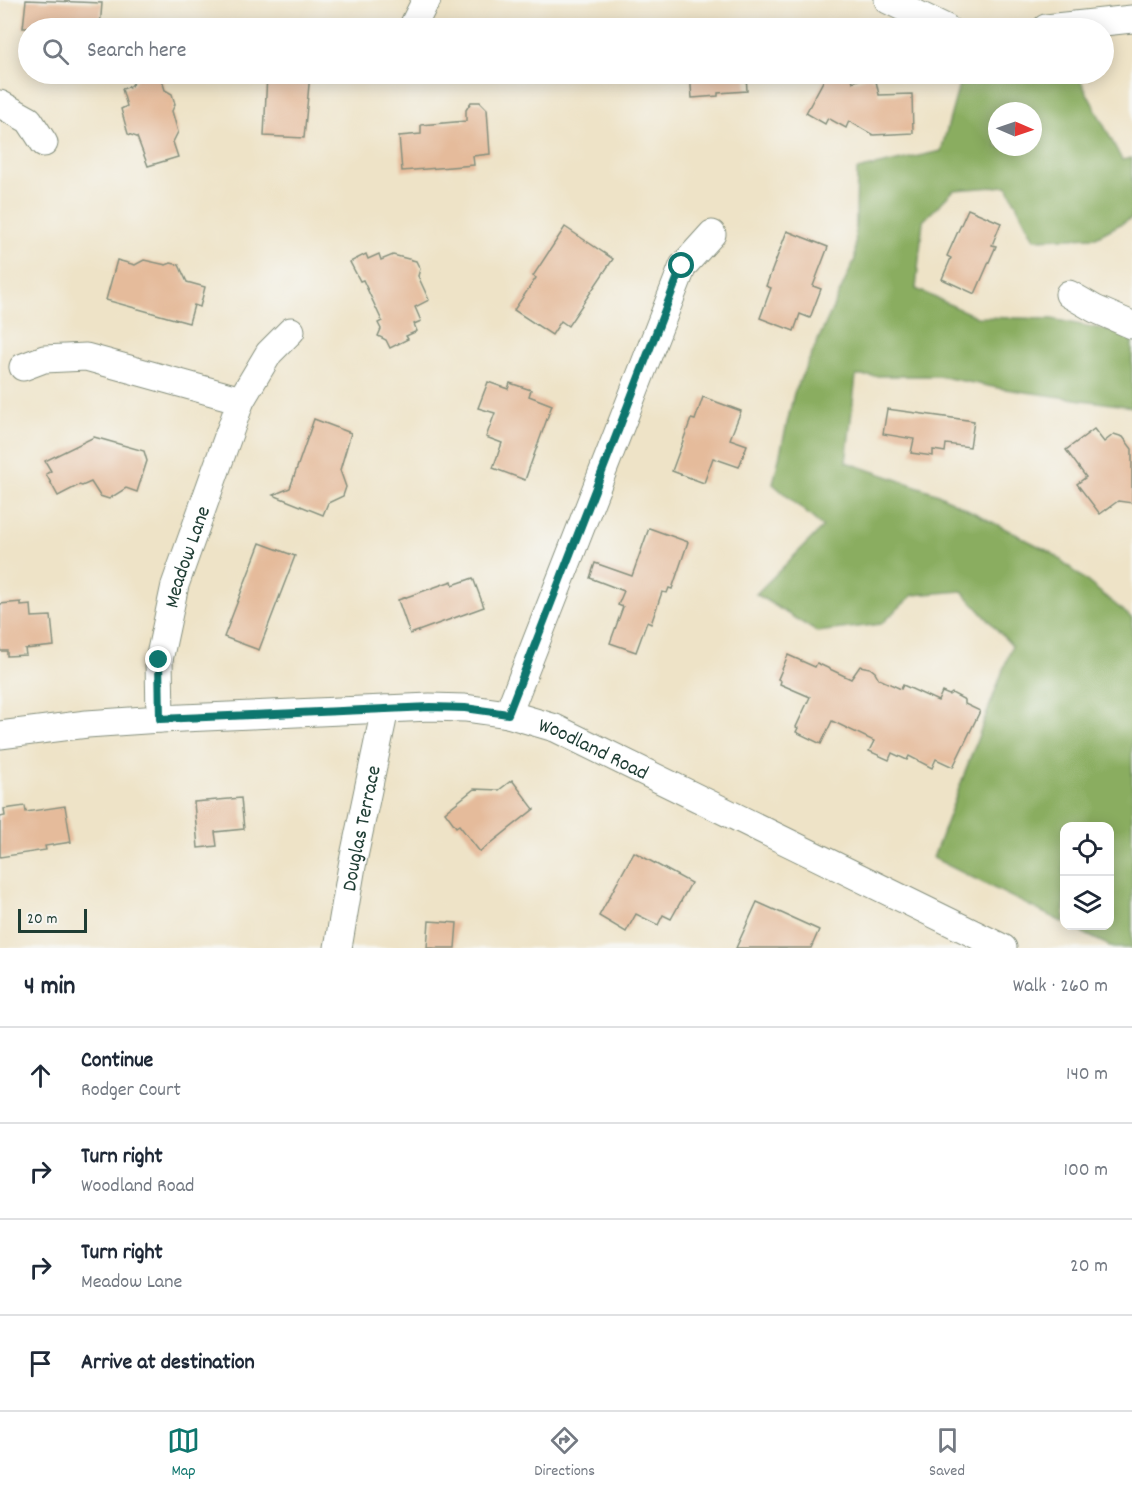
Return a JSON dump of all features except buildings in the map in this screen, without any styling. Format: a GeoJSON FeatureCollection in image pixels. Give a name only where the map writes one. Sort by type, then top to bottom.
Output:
{"type":"FeatureCollection","features":[{"type":"Feature","properties":{"kind":"street"},"geometry":{"type":"LineString","coordinates":[[417,18],[427,0]]}},
{"type":"Feature","properties":{"kind":"street"},"geometry":{"type":"LineString","coordinates":[[888,0],[925,18]]}},
{"type":"Feature","properties":{"kind":"street"},"geometry":{"type":"LineString","coordinates":[[1114,22],[1132,20]]}},
{"type":"Feature","properties":{"kind":"street"},"geometry":{"type":"LineString","coordinates":[[0,104],[29,120],[44,142]]}},
{"type":"Feature","properties":{"kind":"street"},"geometry":{"type":"LineString","coordinates":[[508,714],[682,266],[712,234]]}},
{"type":"Feature","properties":{"kind":"street"},"geometry":{"type":"LineString","coordinates":[[1069,294],[1095,309],[1132,325]]}},
{"type":"Feature","properties":{"kind":"street","name":"Meadow Lane"},"geometry":{"type":"LineString","coordinates":[[160,719],[159,660],[175,585],[241,400],[269,353],[291,331]]}},
{"type":"Feature","properties":{"kind":"street"},"geometry":{"type":"LineString","coordinates":[[22,367],[44,359],[86,357],[241,400]]}},
{"type":"Feature","properties":{"kind":"street","name":"Woodland Road"},"geometry":{"type":"LineString","coordinates":[[0,735],[87,724],[160,719],[385,709],[465,708],[508,714],[555,729],[1003,948]]}},
{"type":"Feature","properties":{"kind":"street","name":"Douglas Terrace"},"geometry":{"type":"LineString","coordinates":[[338,948],[352,866],[385,709]]}},
{"type":"Feature","properties":{"kind":"green space"},"geometry":{"type":"Polygon","coordinates":[[[959,84],[1082,84],[1122,160],[1132,158],[1132,218],[1096,237],[1034,239],[1007,186],[954,190],[923,221],[916,289],[977,317],[1052,319],[1132,335],[1132,407],[998,388],[938,376],[856,376],[846,462],[936,493],[1052,553],[1132,618],[1132,948],[1114,948],[1077,930],[1114,930],[1114,822],[1060,822],[1060,921],[933,858],[1012,646],[962,591],[913,595],[881,624],[817,632],[756,594],[823,527],[773,484],[794,393],[855,259],[857,170],[941,151],[959,84]]]}},
{"type":"Feature","properties":{"kind":"route"},"geometry":{"type":"LineString","coordinates":[[159,660],[160,719],[430,707],[465,708],[508,714],[682,266]]}}]}
